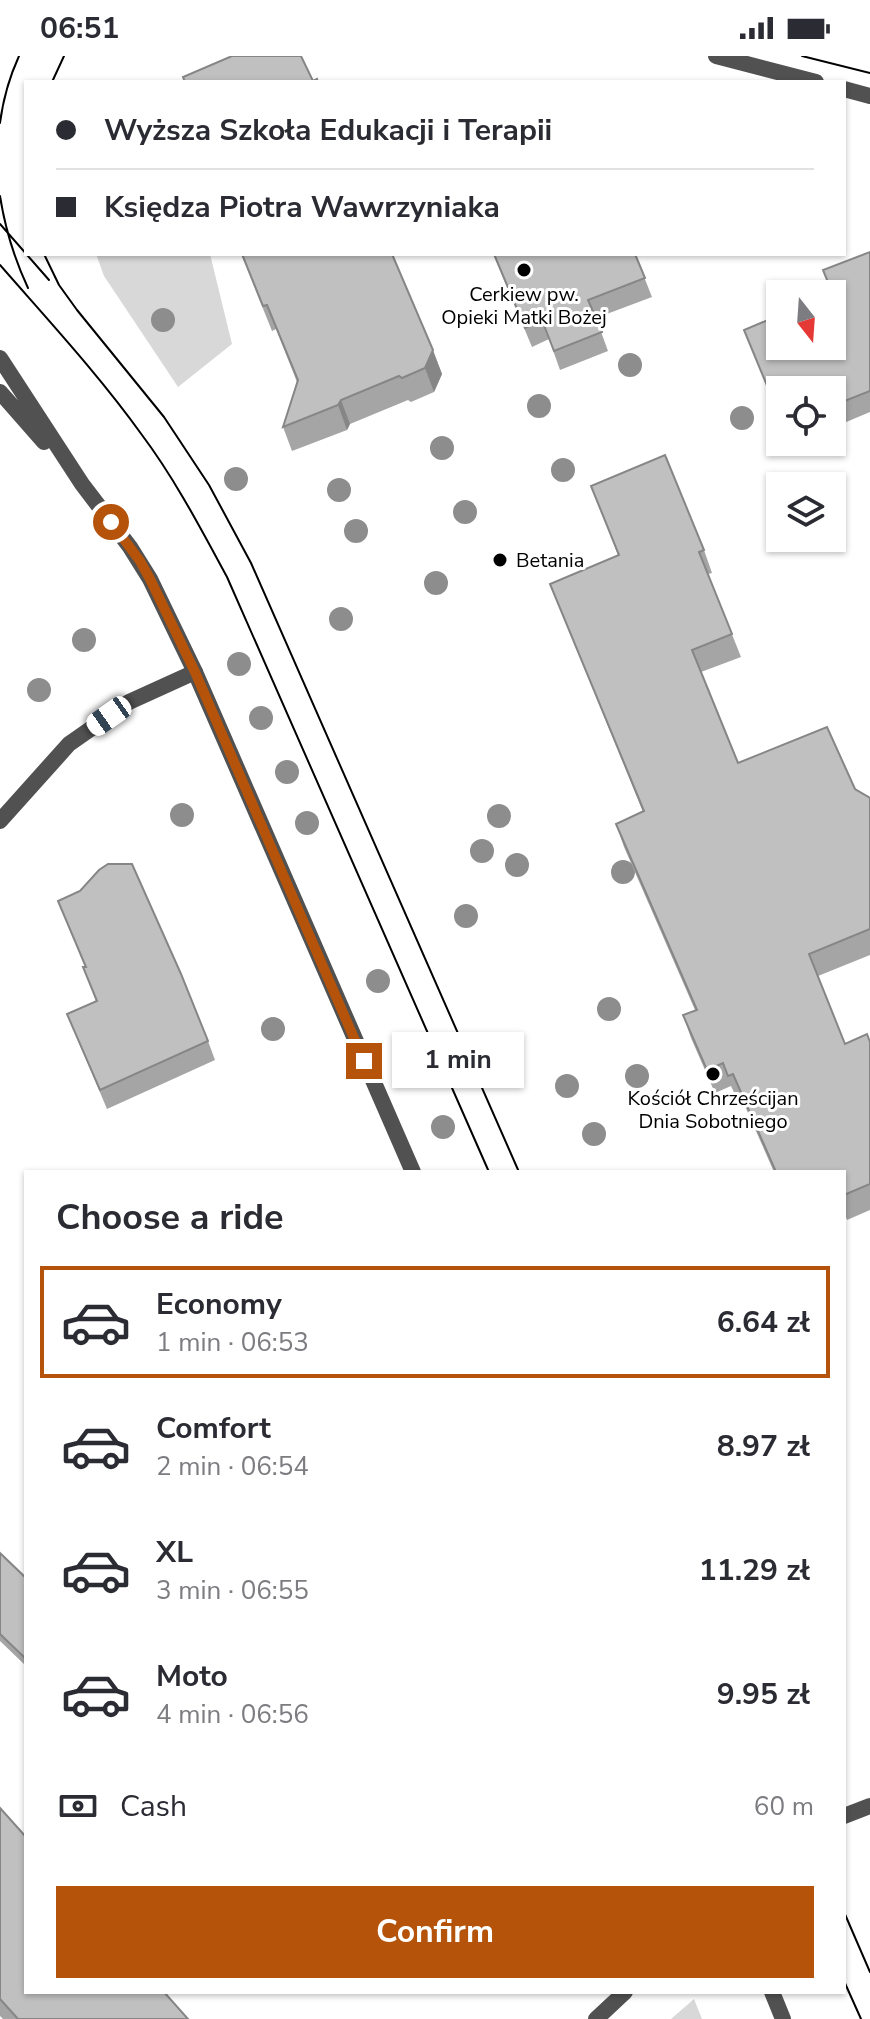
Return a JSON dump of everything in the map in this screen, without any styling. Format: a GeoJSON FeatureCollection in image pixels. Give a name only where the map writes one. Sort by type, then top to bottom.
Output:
{"type":"FeatureCollection","features":[{"type":"Feature","properties":{"kind":"street"},"geometry":{"type":"LineString","coordinates":[[716,56],[808,80]]}},
{"type":"Feature","properties":{"kind":"street"},"geometry":{"type":"LineString","coordinates":[[846,90],[870,96]]}},
{"type":"Feature","properties":{"kind":"street"},"geometry":{"type":"LineString","coordinates":[[0,358],[82,484],[140,561],[195,672],[412,1170]]}},
{"type":"Feature","properties":{"kind":"street"},"geometry":{"type":"LineString","coordinates":[[0,392],[82,484]]}},
{"type":"Feature","properties":{"kind":"street"},"geometry":{"type":"LineString","coordinates":[[0,821],[69,744],[129,702],[195,672]]}},
{"type":"Feature","properties":{"kind":"street"},"geometry":{"type":"LineString","coordinates":[[846,1815],[870,1806]]}},
{"type":"Feature","properties":{"kind":"street"},"geometry":{"type":"LineString","coordinates":[[596,2019],[623,1994]]}},
{"type":"Feature","properties":{"kind":"street"},"geometry":{"type":"LineString","coordinates":[[773,1994],[783,2019]]}},
{"type":"Feature","properties":{"kind":"shaded area"},"geometry":{"type":"Polygon","coordinates":[[[97,256],[210,256],[232,344],[178,387],[104,276],[97,256]]]}},
{"type":"Feature","properties":{"kind":"shaded area"},"geometry":{"type":"Polygon","coordinates":[[[694,1999],[702,2019],[671,2019],[694,1999]]]}},
{"type":"Feature","properties":{"kind":"building"},"geometry":{"type":"Polygon","coordinates":[[[232,56],[301,56],[313,80],[184,80],[183,77],[232,56]]]}},
{"type":"Feature","properties":{"kind":"building"},"geometry":{"type":"Polygon","coordinates":[[[870,252],[870,391],[846,400],[846,376],[766,376],[766,383],[744,330],[766,321],[766,360],[846,360],[846,280],[827,280],[823,270],[870,252]]]}},
{"type":"Feature","properties":{"kind":"building"},"geometry":{"type":"Polygon","coordinates":[[[243,256],[393,256],[433,350],[425,368],[341,400],[338,405],[283,427],[298,380],[267,305],[263,306],[243,256]]]}},
{"type":"Feature","properties":{"kind":"building"},"geometry":{"type":"Polygon","coordinates":[[[495,256],[636,256],[645,278],[588,300],[602,332],[554,351],[542,320],[525,328],[495,256]]]}},
{"type":"Feature","properties":{"kind":"building"},"geometry":{"type":"Polygon","coordinates":[[[665,455],[704,550],[699,552],[732,634],[692,650],[738,763],[827,727],[855,789],[870,798],[870,929],[809,954],[845,1044],[867,1034],[870,1042],[870,1184],[846,1194],[846,1170],[775,1170],[733,1074],[728,1076],[723,1063],[707,1070],[683,1015],[697,1010],[616,824],[644,811],[550,584],[619,555],[591,486],[665,455]]]}},
{"type":"Feature","properties":{"kind":"building"},"geometry":{"type":"Polygon","coordinates":[[[108,864],[132,864],[208,1041],[100,1090],[67,1014],[97,1001],[58,901],[80,891],[108,864]]]}},
{"type":"Feature","properties":{"kind":"building"},"geometry":{"type":"Polygon","coordinates":[[[0,1553],[24,1576],[24,1657],[0,1634],[0,1553]]]}},
{"type":"Feature","properties":{"kind":"building"},"geometry":{"type":"Polygon","coordinates":[[[0,1808],[24,1835],[24,1994],[166,1994],[188,2019],[18,2019],[0,1999],[0,1808]]]}},
{"type":"Feature","properties":{"kind":"tram line"},"geometry":{"type":"LineString","coordinates":[[0,123],[7,89],[19,56]]}},
{"type":"Feature","properties":{"kind":"tram line"},"geometry":{"type":"LineString","coordinates":[[53,80],[64,56]]}},
{"type":"Feature","properties":{"kind":"tram line"},"geometry":{"type":"LineString","coordinates":[[802,56],[870,73]]}},
{"type":"Feature","properties":{"kind":"tram line"},"geometry":{"type":"LineString","coordinates":[[0,196],[11,243],[28,288]]}},
{"type":"Feature","properties":{"kind":"tram line"},"geometry":{"type":"LineString","coordinates":[[0,224],[24,251]]}},
{"type":"Feature","properties":{"kind":"tram line"},"geometry":{"type":"LineString","coordinates":[[28,256],[49,280]]}},
{"type":"Feature","properties":{"kind":"tram line"},"geometry":{"type":"LineString","coordinates":[[45,256],[59,285],[77,310],[164,417],[209,485],[251,563],[518,1170]]}},
{"type":"Feature","properties":{"kind":"tram line"},"geometry":{"type":"LineString","coordinates":[[0,265],[126,413],[177,487],[227,577],[488,1170]]}},
{"type":"Feature","properties":{"kind":"tram line"},"geometry":{"type":"LineString","coordinates":[[846,1917],[870,1972]]}},
{"type":"Feature","properties":{"kind":"tram line"},"geometry":{"type":"LineString","coordinates":[[846,1985],[861,2019]]}},
{"type":"Feature","properties":{"kind":"place","name":"Cerkiew pw. Opieki Matki Bożej"},"geometry":{"type":"Point","coordinates":[524,270]}},
{"type":"Feature","properties":{"kind":"place","name":"Betania"},"geometry":{"type":"Point","coordinates":[500,560]}},
{"type":"Feature","properties":{"kind":"place","name":"Kościół Chrześcijan Dnia Sobotniego"},"geometry":{"type":"Point","coordinates":[713,1074]}},
{"type":"Feature","properties":{"kind":"route"},"geometry":{"type":"LineString","coordinates":[[111,522],[140,561],[195,672],[364,1061]]}}]}
